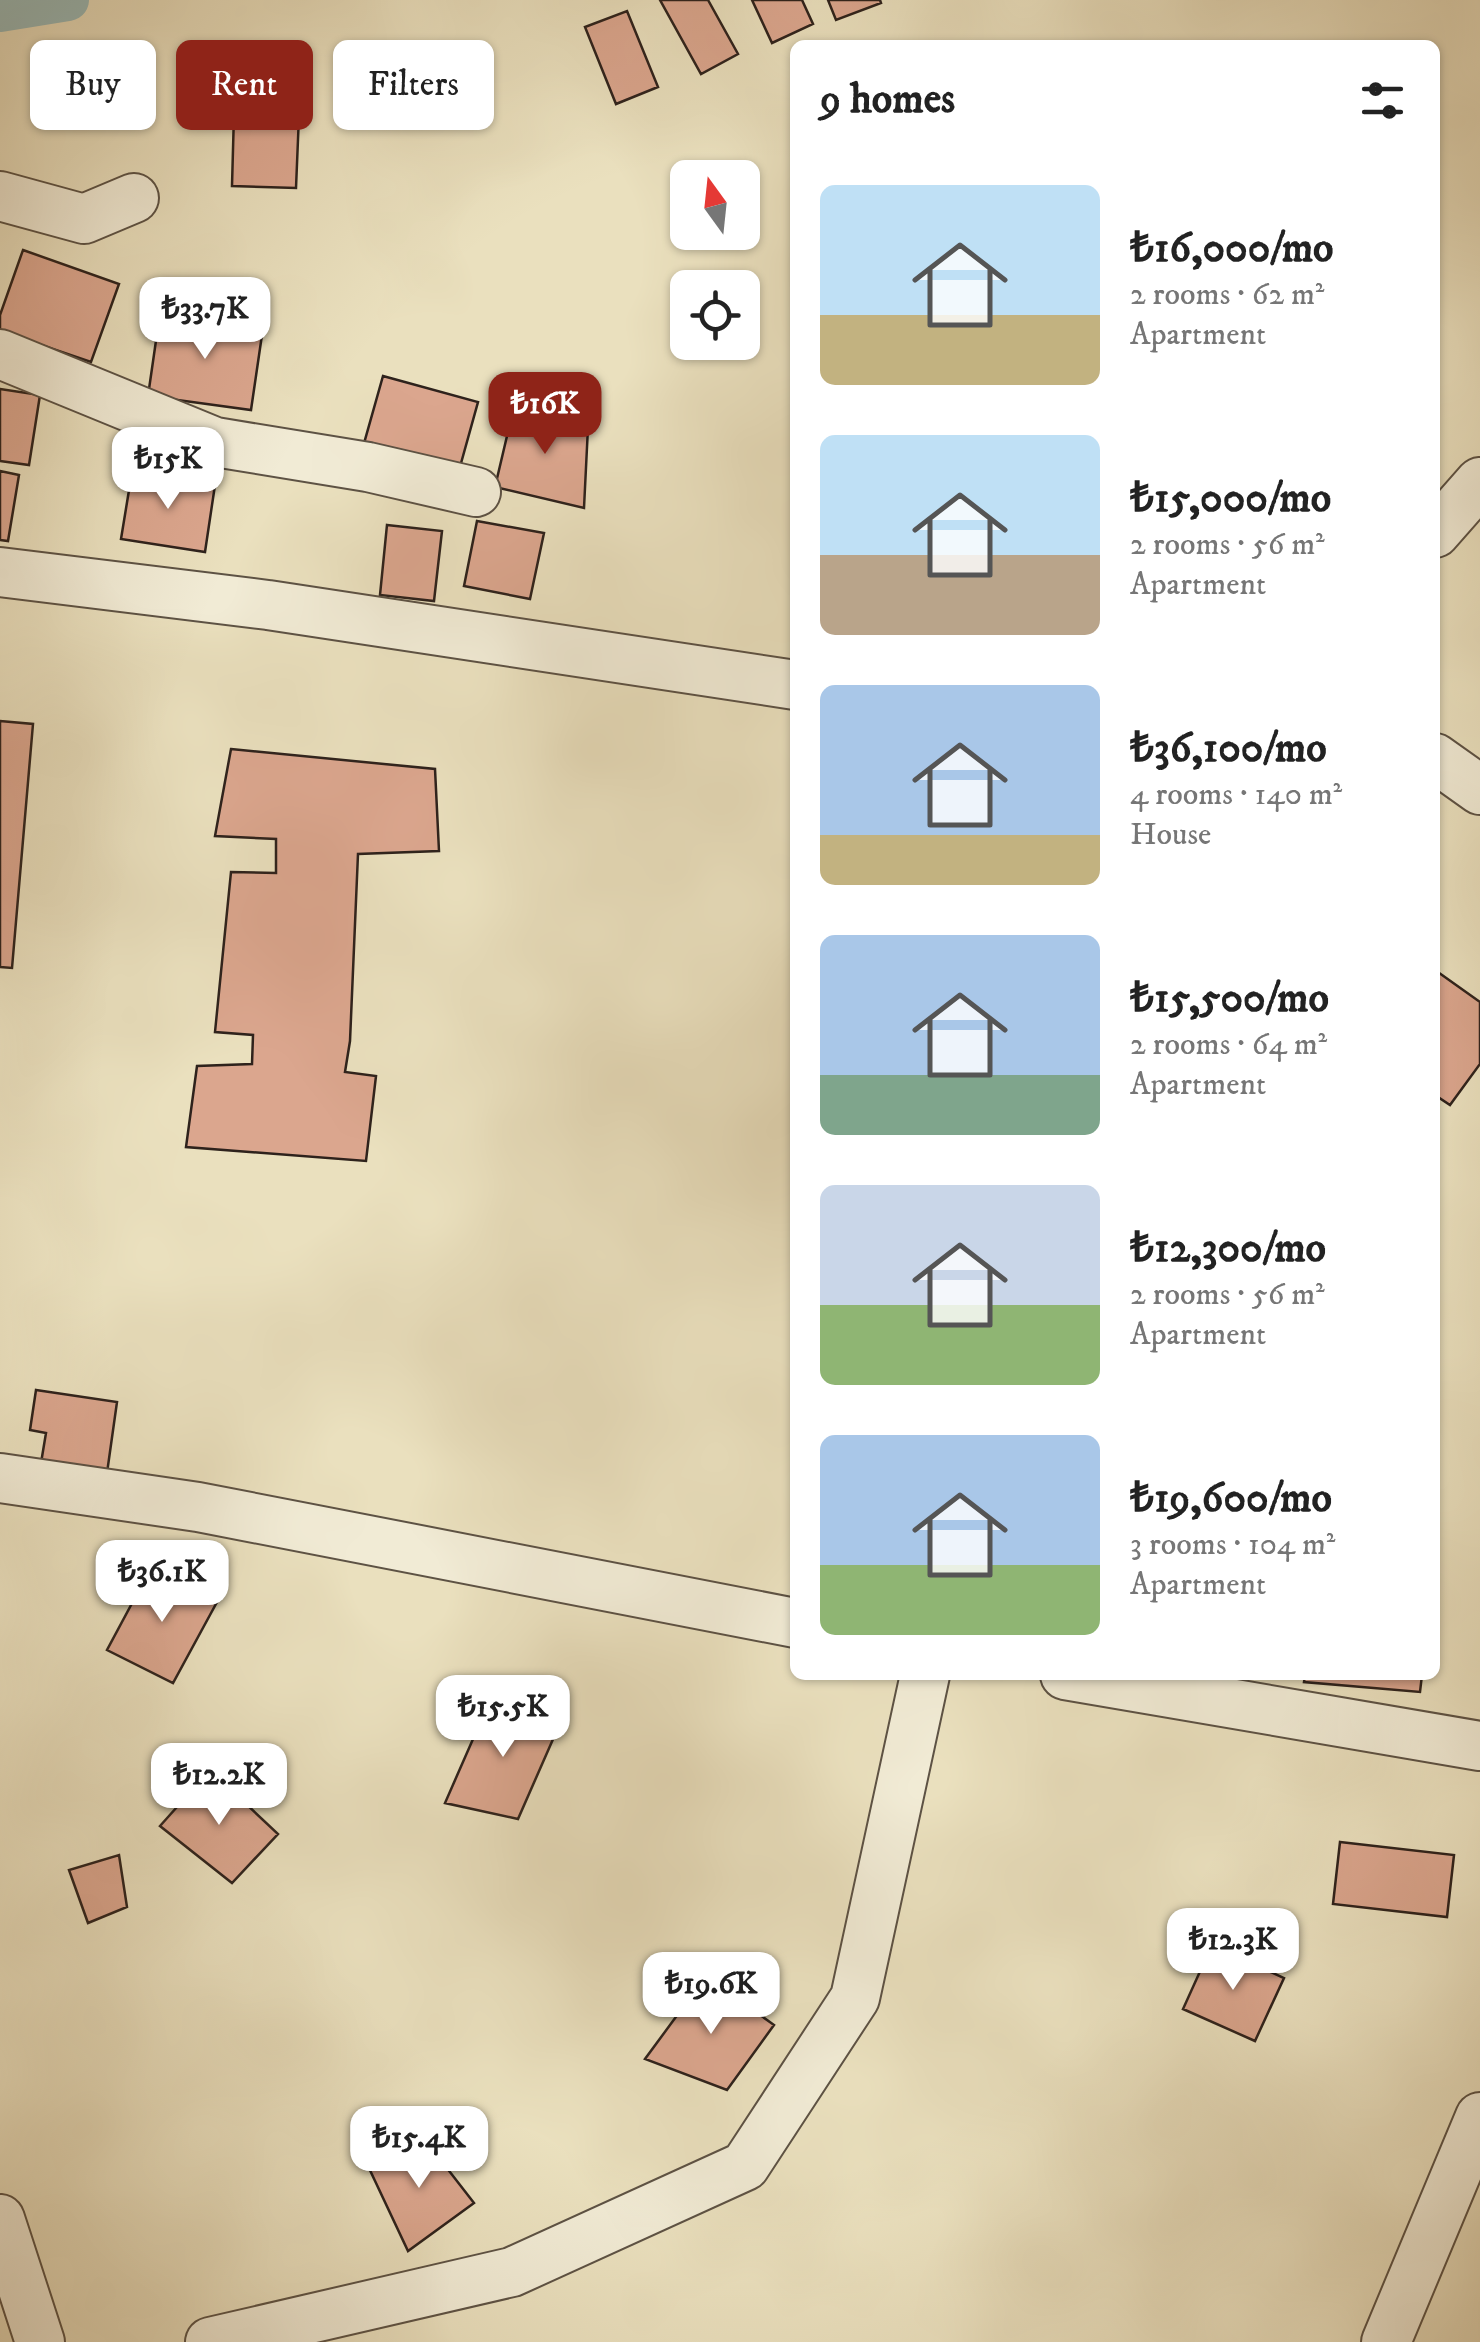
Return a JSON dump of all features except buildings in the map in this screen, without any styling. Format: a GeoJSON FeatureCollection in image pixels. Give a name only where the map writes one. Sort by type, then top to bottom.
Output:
{"type":"FeatureCollection","features":[{"type":"Feature","properties":{"kind":"street"},"geometry":{"type":"LineString","coordinates":[[0,196],[84,219],[134,198]]}},
{"type":"Feature","properties":{"kind":"street"},"geometry":{"type":"LineString","coordinates":[[0,354],[215,442],[368,467],[476,492]]}},
{"type":"Feature","properties":{"kind":"street"},"geometry":{"type":"LineString","coordinates":[[1440,528],[1480,482]]}},
{"type":"Feature","properties":{"kind":"street"},"geometry":{"type":"LineString","coordinates":[[0,572],[268,604],[790,683]]}},
{"type":"Feature","properties":{"kind":"street"},"geometry":{"type":"LineString","coordinates":[[1440,762],[1480,790]]}},
{"type":"Feature","properties":{"kind":"street"},"geometry":{"type":"LineString","coordinates":[[0,1478],[198,1507],[790,1622]]}},
{"type":"Feature","properties":{"kind":"street"},"geometry":{"type":"LineString","coordinates":[[210,2342],[512,2272],[745,2166],[855,1998],[925,1680]]}},
{"type":"Feature","properties":{"kind":"street"},"geometry":{"type":"LineString","coordinates":[[1094,1680],[1480,1746]]}},
{"type":"Feature","properties":{"kind":"street"},"geometry":{"type":"LineString","coordinates":[[1386,2342],[1462,2210],[1480,2117]]}},
{"type":"Feature","properties":{"kind":"street"},"geometry":{"type":"LineString","coordinates":[[0,2219],[40,2342]]}},
{"type":"Feature","properties":{"kind":"waterway"},"geometry":{"type":"LineString","coordinates":[[0,11],[68,0]]}}]}
